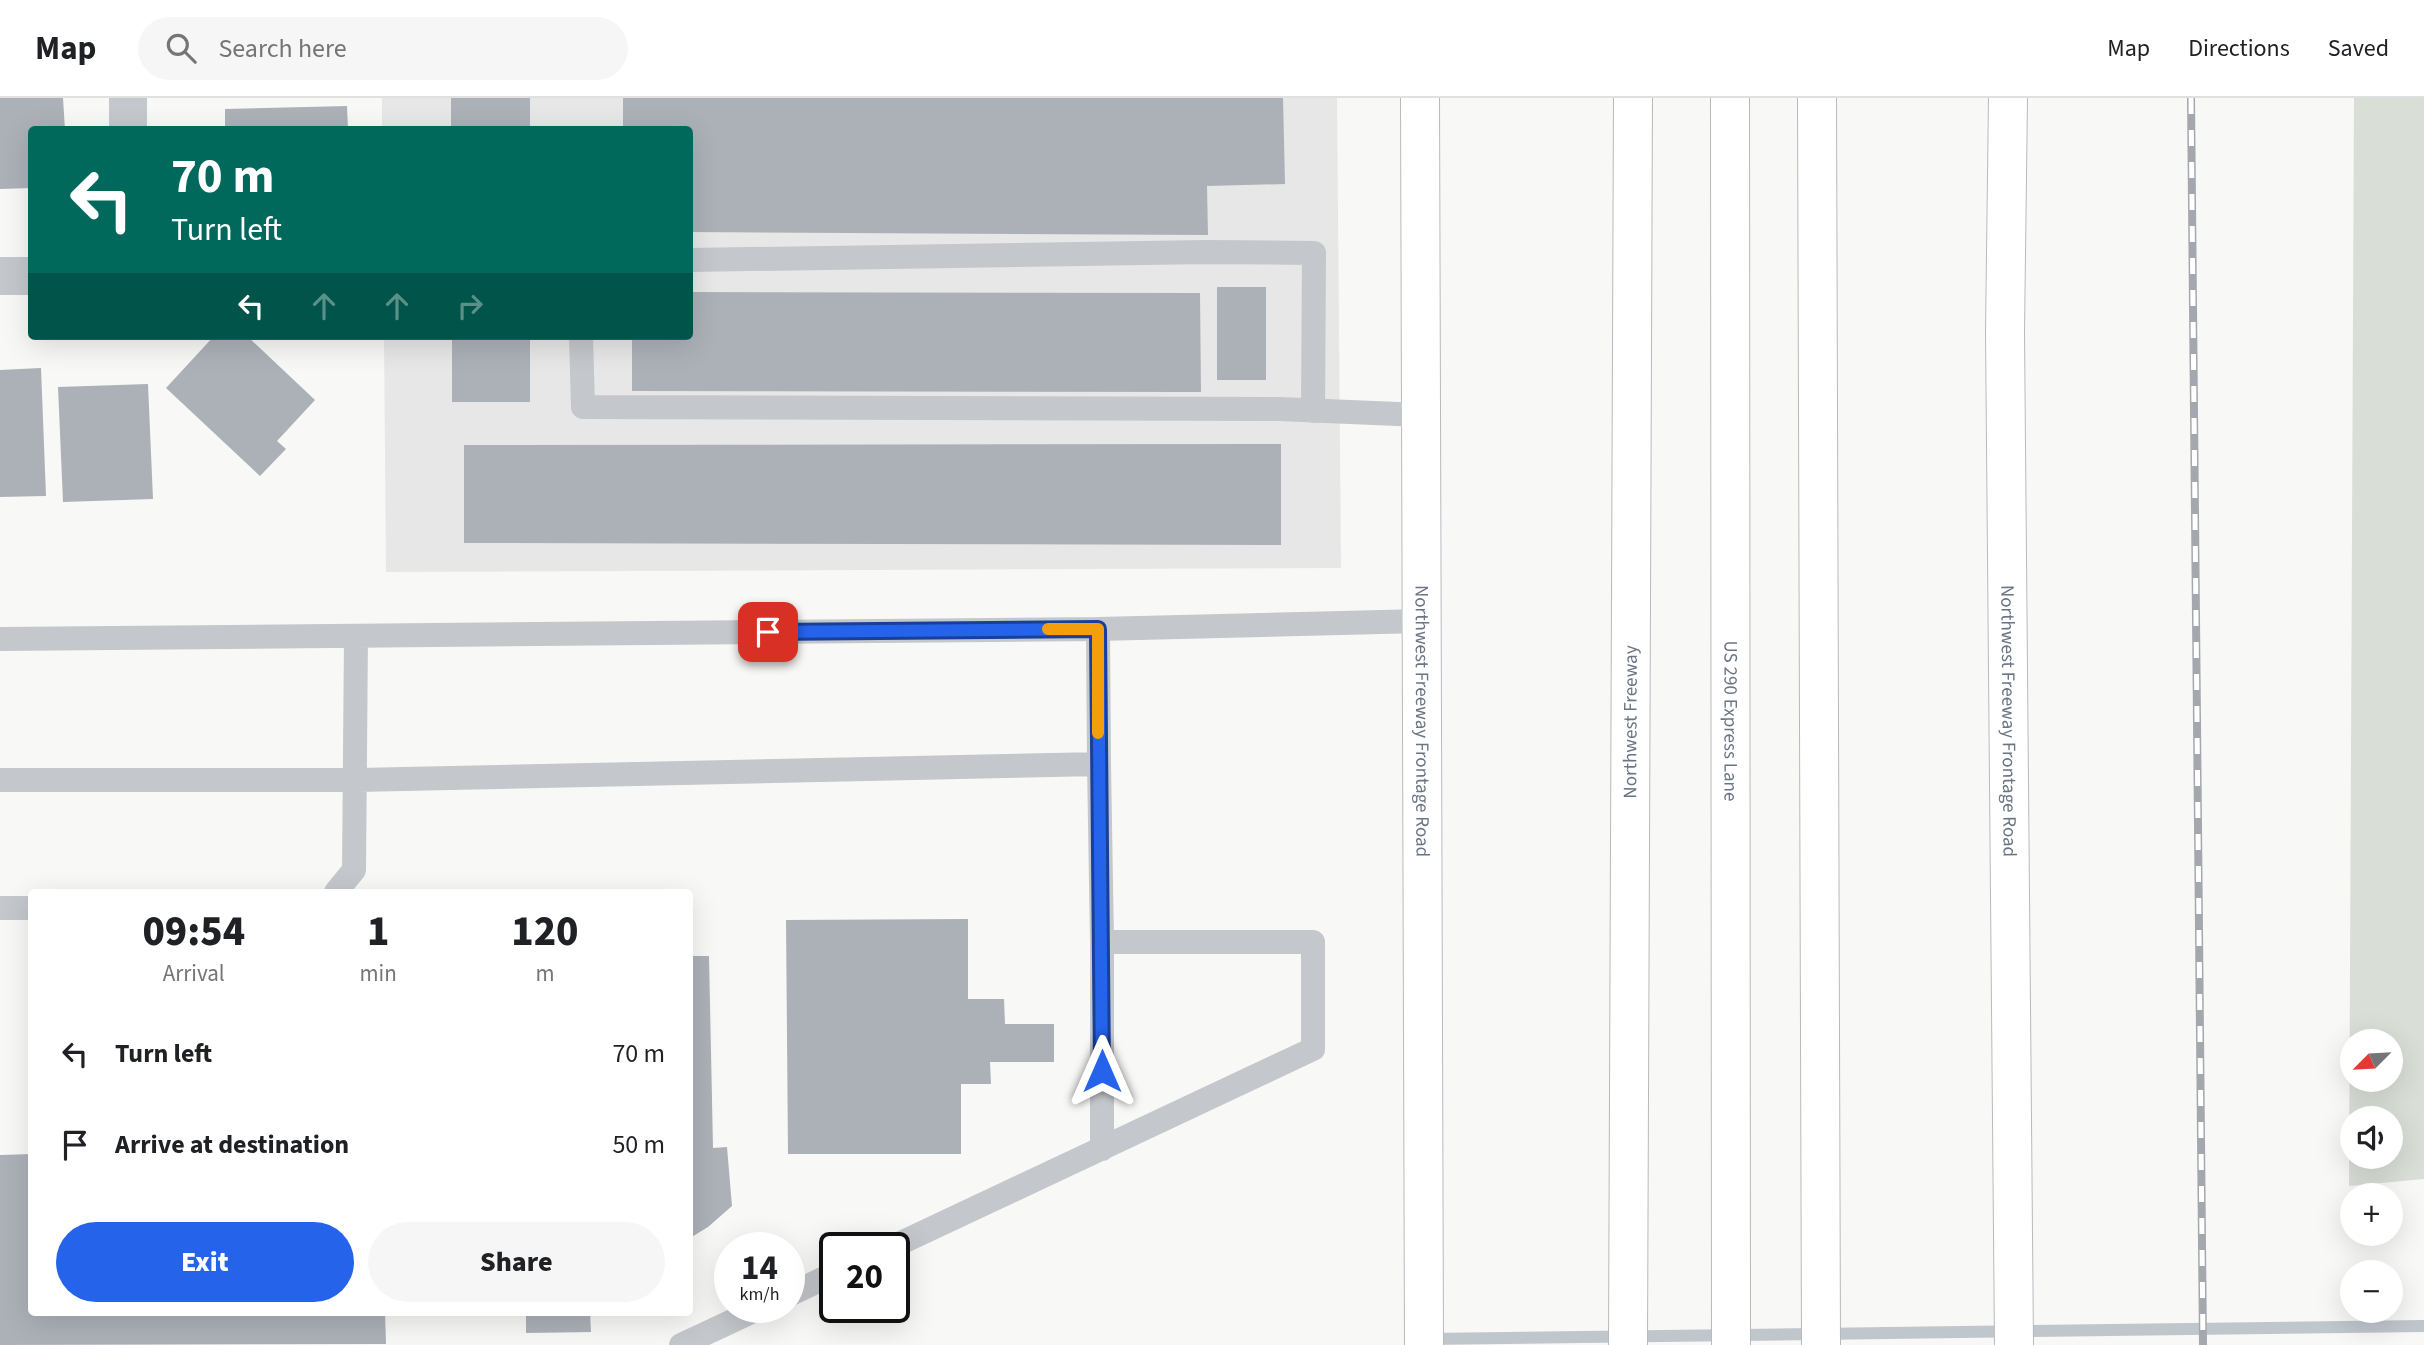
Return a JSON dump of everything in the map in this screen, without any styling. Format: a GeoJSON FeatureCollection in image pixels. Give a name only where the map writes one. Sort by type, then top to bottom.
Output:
{"type":"FeatureCollection","features":[{"type":"Feature","properties":{"kind":"main road","name":"Northwest Freeway Frontage Road"},"geometry":{"type":"LineString","coordinates":[[1420,98],[1424,1345]]}},
{"type":"Feature","properties":{"kind":"main road","name":"Northwest Freeway"},"geometry":{"type":"LineString","coordinates":[[1628,1345],[1633,98]]}},
{"type":"Feature","properties":{"kind":"main road","name":"US 290 Express Lane"},"geometry":{"type":"LineString","coordinates":[[1730,98],[1731,1345]]}},
{"type":"Feature","properties":{"kind":"main road"},"geometry":{"type":"LineString","coordinates":[[1817,98],[1821,1345]]}},
{"type":"Feature","properties":{"kind":"main road","name":"Northwest Freeway Frontage Road"},"geometry":{"type":"LineString","coordinates":[[2008,98],[2005,332],[2014,1345]]}},
{"type":"Feature","properties":{"kind":"street"},"geometry":{"type":"LineString","coordinates":[[128,98],[128,126]]}},
{"type":"Feature","properties":{"kind":"street"},"geometry":{"type":"LineString","coordinates":[[0,276],[28,276]]}},
{"type":"Feature","properties":{"kind":"lane"},"geometry":{"type":"LineString","coordinates":[[693,260],[1206,252],[1314,253],[1313,411]]}},
{"type":"Feature","properties":{"kind":"lane"},"geometry":{"type":"LineString","coordinates":[[582,340],[583,407],[1313,411],[1421,415]]}},
{"type":"Feature","properties":{"kind":"lane"},"geometry":{"type":"LineString","coordinates":[[0,639],[1098,629],[1422,621]]}},
{"type":"Feature","properties":{"kind":"lane"},"geometry":{"type":"LineString","coordinates":[[1098,629],[1102,1149]]}},
{"type":"Feature","properties":{"kind":"lane"},"geometry":{"type":"LineString","coordinates":[[338,889],[354,870],[357,780],[356,636]]}},
{"type":"Feature","properties":{"kind":"lane"},"geometry":{"type":"LineString","coordinates":[[0,780],[357,780],[1099,764]]}},
{"type":"Feature","properties":{"kind":"lane"},"geometry":{"type":"LineString","coordinates":[[0,908],[28,908]]}},
{"type":"Feature","properties":{"kind":"lane"},"geometry":{"type":"LineString","coordinates":[[910,1239],[1313,1049],[1313,942],[1102,942]]}},
{"type":"Feature","properties":{"kind":"lane"},"geometry":{"type":"LineString","coordinates":[[681,1345],[728,1323]]}},
{"type":"Feature","properties":{"kind":"shaded area"},"geometry":{"type":"Polygon","coordinates":[[[382,98],[1337,98],[1341,568],[386,572],[384,340],[693,340],[693,126],[382,126],[382,98]]]}},
{"type":"Feature","properties":{"kind":"shaded area"},"geometry":{"type":"Polygon","coordinates":[[[2354,98],[2424,98],[2424,1179],[2349,1183],[2349,1169],[2403,1169],[2403,1106],[2349,1106],[2349,1092],[2403,1092],[2403,1029],[2350,1029],[2354,98]]]}},
{"type":"Feature","properties":{"kind":"building"},"geometry":{"type":"Polygon","coordinates":[[[0,98],[63,98],[65,126],[28,126],[28,188],[0,189],[0,98]]]}},
{"type":"Feature","properties":{"kind":"building"},"geometry":{"type":"Polygon","coordinates":[[[451,98],[530,98],[530,126],[451,126],[451,98]]]}},
{"type":"Feature","properties":{"kind":"building"},"geometry":{"type":"Polygon","coordinates":[[[623,98],[1283,98],[1285,184],[1207,186],[1208,235],[693,232],[693,126],[623,126],[623,98]]]}},
{"type":"Feature","properties":{"kind":"building"},"geometry":{"type":"Polygon","coordinates":[[[347,106],[348,126],[225,126],[225,109],[347,106]]]}},
{"type":"Feature","properties":{"kind":"building"},"geometry":{"type":"Polygon","coordinates":[[[1217,287],[1266,287],[1266,380],[1217,380],[1217,287]]]}},
{"type":"Feature","properties":{"kind":"building"},"geometry":{"type":"Polygon","coordinates":[[[693,292],[1200,293],[1201,392],[632,391],[632,340],[693,340],[693,292]]]}},
{"type":"Feature","properties":{"kind":"building"},"geometry":{"type":"Polygon","coordinates":[[[210,340],[251,340],[315,400],[277,441],[286,449],[260,476],[166,388],[210,340]]]}},
{"type":"Feature","properties":{"kind":"building"},"geometry":{"type":"Polygon","coordinates":[[[452,340],[530,340],[530,402],[452,402],[452,340]]]}},
{"type":"Feature","properties":{"kind":"building"},"geometry":{"type":"Polygon","coordinates":[[[41,368],[46,496],[0,497],[0,370],[41,368]]]}},
{"type":"Feature","properties":{"kind":"building"},"geometry":{"type":"Polygon","coordinates":[[[148,384],[153,499],[63,502],[58,387],[148,384]]]}},
{"type":"Feature","properties":{"kind":"building"},"geometry":{"type":"Polygon","coordinates":[[[1281,444],[1281,545],[464,543],[464,445],[1281,444]]]}},
{"type":"Feature","properties":{"kind":"building"},"geometry":{"type":"Polygon","coordinates":[[[968,919],[968,999],[1004,999],[1005,1024],[1054,1024],[1054,1062],[990,1062],[991,1084],[961,1084],[961,1154],[788,1154],[786,920],[968,919]]]}},
{"type":"Feature","properties":{"kind":"building"},"geometry":{"type":"Polygon","coordinates":[[[693,956],[709,956],[713,1148],[727,1147],[732,1206],[693,1236],[693,956]]]}},
{"type":"Feature","properties":{"kind":"building"},"geometry":{"type":"Polygon","coordinates":[[[28,1154],[28,1316],[385,1316],[386,1344],[0,1345],[0,1155],[28,1154]]]}},
{"type":"Feature","properties":{"kind":"building"},"geometry":{"type":"Polygon","coordinates":[[[526,1316],[590,1316],[591,1332],[526,1333],[526,1316]]]}},
{"type":"Feature","properties":{"kind":"waterway"},"geometry":{"type":"LineString","coordinates":[[1427,1339],[2424,1326]]}},
{"type":"Feature","properties":{"kind":"railway"},"geometry":{"type":"LineString","coordinates":[[2191,98],[2203,1345]]}},
{"type":"Feature","properties":{"kind":"slow traffic"},"geometry":{"type":"LineString","coordinates":[[1048,629],[1098,629],[1098,733]]}},
{"type":"Feature","properties":{"kind":"route"},"geometry":{"type":"LineString","coordinates":[[768,632],[1098,629],[1102,1071]]}}]}
